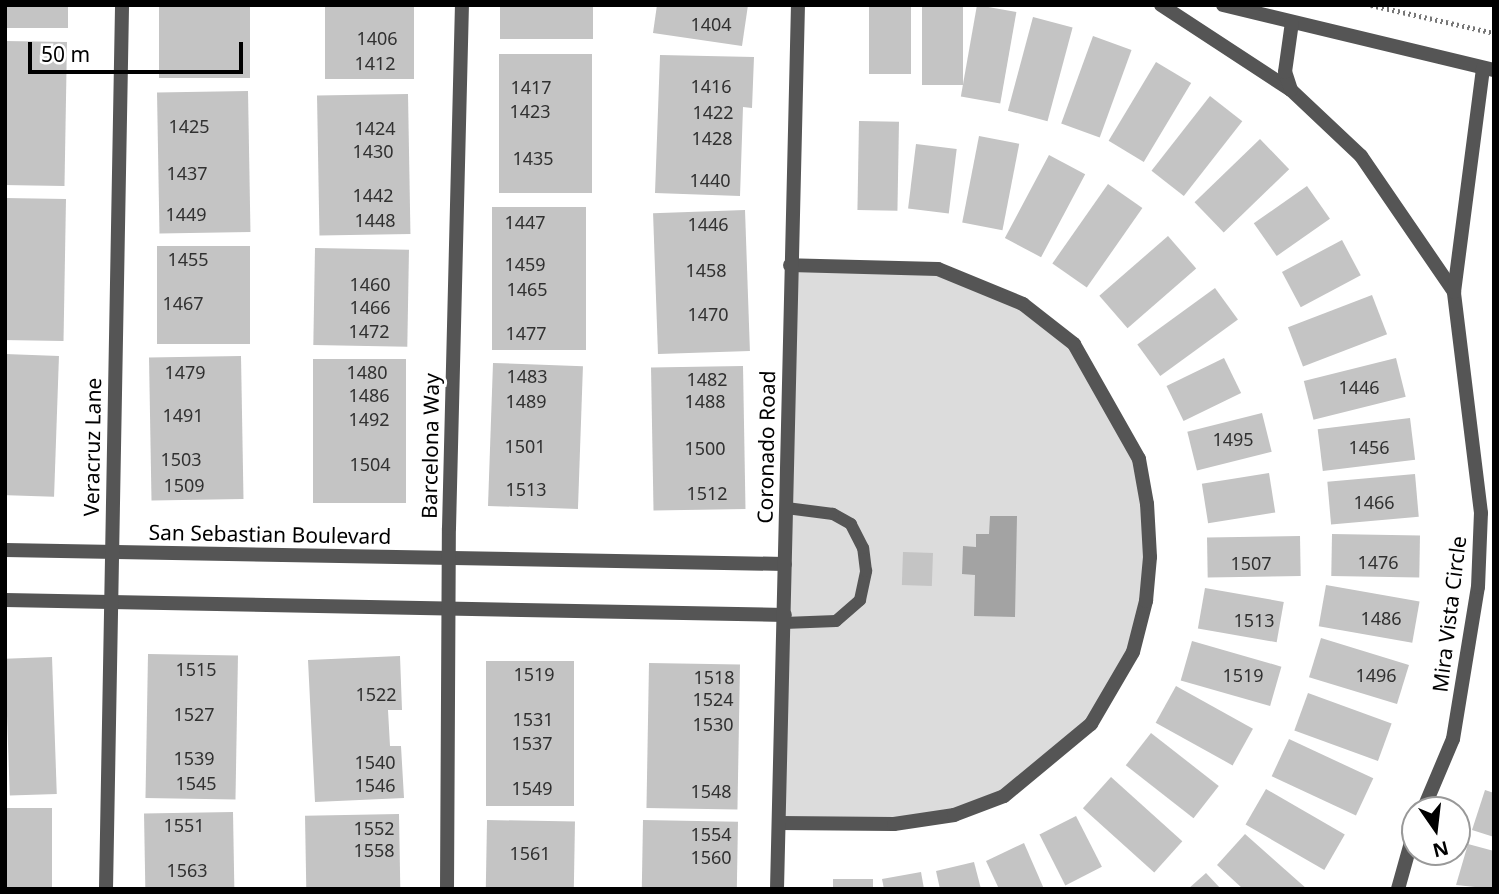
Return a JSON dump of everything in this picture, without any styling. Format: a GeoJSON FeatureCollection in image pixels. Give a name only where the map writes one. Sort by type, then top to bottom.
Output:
{"type":"FeatureCollection","features":[{"type":"Feature","properties":{"kind":"street","name":"Veracruz Lane"},"geometry":{"type":"LineString","coordinates":[[106,889],[122,5]]}},
{"type":"Feature","properties":{"kind":"street","name":"Barcelona Way"},"geometry":{"type":"LineString","coordinates":[[447,889],[448,558],[462,5]]}},
{"type":"Feature","properties":{"kind":"street","name":"Coronado Road"},"geometry":{"type":"LineString","coordinates":[[778,889],[790,265],[798,5]]}},
{"type":"Feature","properties":{"kind":"street","name":"Mira Vista Circle"},"geometry":{"type":"LineString","coordinates":[[1161,5],[1291,90],[1361,156],[1454,292]]}},
{"type":"Feature","properties":{"kind":"street"},"geometry":{"type":"LineString","coordinates":[[1223,5],[1489,69]]}},
{"type":"Feature","properties":{"kind":"street"},"geometry":{"type":"LineString","coordinates":[[1291,90],[1285,72],[1292,22]]}},
{"type":"Feature","properties":{"kind":"street","name":"Mira Vista Circle"},"geometry":{"type":"LineString","coordinates":[[1429,796],[1453,739],[1478,587],[1481,513],[1454,292],[1489,69]]}},
{"type":"Feature","properties":{"kind":"street"},"geometry":{"type":"LineString","coordinates":[[780,823],[894,824],[954,816],[1004,796],[1091,724],[1133,652],[1146,601],[1150,557],[1147,504],[1139,459],[1074,344],[1023,304],[939,269],[790,265]]}},
{"type":"Feature","properties":{"kind":"street","name":"San Sebastian Boulevard"},"geometry":{"type":"LineString","coordinates":[[5,550],[785,565]]}},
{"type":"Feature","properties":{"kind":"street"},"geometry":{"type":"LineString","coordinates":[[5,600],[448,608],[784,619]]}},
{"type":"Feature","properties":{"kind":"street"},"geometry":{"type":"LineString","coordinates":[[1398,889],[1404,866]]}},
{"type":"Feature","properties":{"kind":"lane"},"geometry":{"type":"LineString","coordinates":[[784,619],[836,621],[860,600],[866,571],[863,548],[850,524],[833,514],[786,508]]}},
{"type":"Feature","properties":{"kind":"path"},"geometry":{"type":"LineString","coordinates":[[1371,5],[1494,33]]}},
{"type":"Feature","properties":{"kind":"shaded area"},"geometry":{"type":"Polygon","coordinates":[[[790,265],[938,269],[1023,304],[1074,344],[1139,459],[1150,557],[1133,652],[1091,724],[1004,796],[954,815],[780,823],[790,265]]]}},
{"type":"Feature","properties":{"kind":"shaded area"},"geometry":{"type":"Polygon","coordinates":[[[990,516],[1017,516],[1015,617],[974,616],[975,575],[962,574],[963,546],[976,547],[976,534],[989,534],[990,516]]]}},
{"type":"Feature","properties":{"kind":"building"},"geometry":{"type":"Polygon","coordinates":[[[5,5],[68,5],[68,28],[5,28],[5,5]]]}},
{"type":"Feature","properties":{"kind":"building"},"geometry":{"type":"Polygon","coordinates":[[[159,5],[250,5],[250,78],[159,78],[159,5]]]}},
{"type":"Feature","properties":{"kind":"building"},"geometry":{"type":"Polygon","coordinates":[[[325,5],[414,5],[414,79],[325,79],[325,5]]]}},
{"type":"Feature","properties":{"kind":"building"},"geometry":{"type":"Polygon","coordinates":[[[500,5],[593,5],[593,39],[500,39],[500,5]]]}},
{"type":"Feature","properties":{"kind":"building"},"geometry":{"type":"Polygon","coordinates":[[[657,5],[748,5],[742,46],[653,33],[657,5]]]}},
{"type":"Feature","properties":{"kind":"building"},"geometry":{"type":"Polygon","coordinates":[[[869,5],[911,5],[911,74],[869,74],[869,5]]]}},
{"type":"Feature","properties":{"kind":"building"},"geometry":{"type":"Polygon","coordinates":[[[922,5],[963,5],[963,85],[922,85],[922,5]]]}},
{"type":"Feature","properties":{"kind":"building"},"geometry":{"type":"Polygon","coordinates":[[[977,5],[1016,12],[1000,104],[961,97],[977,5]]]}},
{"type":"Feature","properties":{"kind":"building"},"geometry":{"type":"Polygon","coordinates":[[[1033,17],[1073,28],[1047,121],[1008,111],[1033,17]]]}},
{"type":"Feature","properties":{"kind":"building"},"geometry":{"type":"Polygon","coordinates":[[[1093,36],[1132,50],[1100,137],[1061,123],[1093,36]]]}},
{"type":"Feature","properties":{"kind":"building"},"geometry":{"type":"Polygon","coordinates":[[[5,41],[67,42],[64,186],[5,185],[5,41]]]}},
{"type":"Feature","properties":{"kind":"building"},"geometry":{"type":"Polygon","coordinates":[[[499,54],[592,54],[592,193],[499,193],[499,54]]]}},
{"type":"Feature","properties":{"kind":"building"},"geometry":{"type":"Polygon","coordinates":[[[660,55],[754,57],[752,108],[743,107],[740,196],[655,193],[660,55]]]}},
{"type":"Feature","properties":{"kind":"building"},"geometry":{"type":"Polygon","coordinates":[[[1156,62],[1191,83],[1144,162],[1109,141],[1156,62]]]}},
{"type":"Feature","properties":{"kind":"building"},"geometry":{"type":"Polygon","coordinates":[[[248,91],[250,232],[159,234],[157,93],[248,91]]]}},
{"type":"Feature","properties":{"kind":"building"},"geometry":{"type":"Polygon","coordinates":[[[408,94],[410,234],[319,236],[317,96],[408,94]]]}},
{"type":"Feature","properties":{"kind":"building"},"geometry":{"type":"Polygon","coordinates":[[[1210,96],[1242,121],[1184,196],[1152,171],[1210,96]]]}},
{"type":"Feature","properties":{"kind":"building"},"geometry":{"type":"Polygon","coordinates":[[[859,121],[899,122],[897,211],[857,210],[859,121]]]}},
{"type":"Feature","properties":{"kind":"building"},"geometry":{"type":"Polygon","coordinates":[[[979,136],[1019,144],[1002,230],[962,222],[979,136]]]}},
{"type":"Feature","properties":{"kind":"building"},"geometry":{"type":"Polygon","coordinates":[[[1260,139],[1289,169],[1224,232],[1195,202],[1260,139]]]}},
{"type":"Feature","properties":{"kind":"building"},"geometry":{"type":"Polygon","coordinates":[[[916,144],[957,149],[949,214],[908,209],[916,144]]]}},
{"type":"Feature","properties":{"kind":"building"},"geometry":{"type":"Polygon","coordinates":[[[1049,155],[1085,174],[1041,257],[1005,238],[1049,155]]]}},
{"type":"Feature","properties":{"kind":"building"},"geometry":{"type":"Polygon","coordinates":[[[1108,184],[1142,208],[1087,288],[1052,263],[1108,184]]]}},
{"type":"Feature","properties":{"kind":"building"},"geometry":{"type":"Polygon","coordinates":[[[1307,186],[1330,219],[1277,256],[1254,223],[1307,186]]]}},
{"type":"Feature","properties":{"kind":"building"},"geometry":{"type":"Polygon","coordinates":[[[5,198],[66,199],[64,341],[5,340],[5,198]]]}},
{"type":"Feature","properties":{"kind":"building"},"geometry":{"type":"Polygon","coordinates":[[[492,207],[586,207],[586,350],[492,350],[492,207]]]}},
{"type":"Feature","properties":{"kind":"building"},"geometry":{"type":"Polygon","coordinates":[[[745,210],[750,351],[658,354],[653,213],[745,210]]]}},
{"type":"Feature","properties":{"kind":"building"},"geometry":{"type":"Polygon","coordinates":[[[1168,236],[1196,268],[1128,328],[1099,296],[1168,236]]]}},
{"type":"Feature","properties":{"kind":"building"},"geometry":{"type":"Polygon","coordinates":[[[1342,240],[1361,275],[1301,307],[1282,272],[1342,240]]]}},
{"type":"Feature","properties":{"kind":"building"},"geometry":{"type":"Polygon","coordinates":[[[157,246],[250,246],[250,344],[157,344],[157,246]]]}},
{"type":"Feature","properties":{"kind":"building"},"geometry":{"type":"Polygon","coordinates":[[[315,248],[409,250],[407,347],[313,345],[315,248]]]}},
{"type":"Feature","properties":{"kind":"building"},"geometry":{"type":"Polygon","coordinates":[[[1215,288],[1238,320],[1160,376],[1137,344],[1215,288]]]}},
{"type":"Feature","properties":{"kind":"building"},"geometry":{"type":"Polygon","coordinates":[[[1372,295],[1387,334],[1303,366],[1288,327],[1372,295]]]}},
{"type":"Feature","properties":{"kind":"building"},"geometry":{"type":"Polygon","coordinates":[[[5,354],[59,356],[54,497],[5,495],[5,354]]]}},
{"type":"Feature","properties":{"kind":"building"},"geometry":{"type":"Polygon","coordinates":[[[241,356],[243,499],[152,501],[149,358],[241,356]]]}},
{"type":"Feature","properties":{"kind":"building"},"geometry":{"type":"Polygon","coordinates":[[[1224,358],[1241,393],[1184,421],[1166,386],[1224,358]]]}},
{"type":"Feature","properties":{"kind":"building"},"geometry":{"type":"Polygon","coordinates":[[[1396,358],[1406,397],[1313,420],[1304,381],[1396,358]]]}},
{"type":"Feature","properties":{"kind":"building"},"geometry":{"type":"Polygon","coordinates":[[[313,359],[406,359],[406,503],[313,503],[313,359]]]}},
{"type":"Feature","properties":{"kind":"building"},"geometry":{"type":"Polygon","coordinates":[[[493,363],[583,366],[578,509],[488,506],[493,363]]]}},
{"type":"Feature","properties":{"kind":"building"},"geometry":{"type":"Polygon","coordinates":[[[743,366],[745,509],[654,511],[651,368],[743,366]]]}},
{"type":"Feature","properties":{"kind":"building"},"geometry":{"type":"Polygon","coordinates":[[[1262,413],[1272,452],[1197,470],[1187,432],[1262,413]]]}},
{"type":"Feature","properties":{"kind":"building"},"geometry":{"type":"Polygon","coordinates":[[[1410,418],[1415,460],[1323,471],[1318,429],[1410,418]]]}},
{"type":"Feature","properties":{"kind":"building"},"geometry":{"type":"Polygon","coordinates":[[[1269,473],[1275,513],[1208,523],[1202,484],[1269,473]]]}},
{"type":"Feature","properties":{"kind":"building"},"geometry":{"type":"Polygon","coordinates":[[[1415,474],[1419,517],[1331,525],[1327,482],[1415,474]]]}},
{"type":"Feature","properties":{"kind":"building"},"geometry":{"type":"Polygon","coordinates":[[[1332,534],[1420,536],[1419,578],[1331,576],[1332,534]]]}},
{"type":"Feature","properties":{"kind":"building"},"geometry":{"type":"Polygon","coordinates":[[[1300,536],[1301,576],[1208,578],[1207,538],[1300,536]]]}},
{"type":"Feature","properties":{"kind":"building"},"geometry":{"type":"Polygon","coordinates":[[[903,552],[933,553],[932,586],[902,585],[903,552]]]}},
{"type":"Feature","properties":{"kind":"building"},"geometry":{"type":"Polygon","coordinates":[[[1326,585],[1420,601],[1412,643],[1319,626],[1326,585]]]}},
{"type":"Feature","properties":{"kind":"building"},"geometry":{"type":"Polygon","coordinates":[[[1205,588],[1284,602],[1277,642],[1198,628],[1205,588]]]}},
{"type":"Feature","properties":{"kind":"building"},"geometry":{"type":"Polygon","coordinates":[[[1321,638],[1409,665],[1397,704],[1309,677],[1321,638]]]}},
{"type":"Feature","properties":{"kind":"building"},"geometry":{"type":"Polygon","coordinates":[[[1192,641],[1281,667],[1270,706],[1181,680],[1192,641]]]}},
{"type":"Feature","properties":{"kind":"building"},"geometry":{"type":"Polygon","coordinates":[[[148,654],[238,656],[235,800],[145,798],[148,654]]]}},
{"type":"Feature","properties":{"kind":"building"},"geometry":{"type":"Polygon","coordinates":[[[400,656],[402,710],[388,710],[390,746],[401,746],[404,798],[315,802],[308,660],[400,656]]]}},
{"type":"Feature","properties":{"kind":"building"},"geometry":{"type":"Polygon","coordinates":[[[52,657],[57,794],[10,796],[5,659],[52,657]]]}},
{"type":"Feature","properties":{"kind":"building"},"geometry":{"type":"Polygon","coordinates":[[[486,661],[574,661],[574,806],[486,806],[486,661]]]}},
{"type":"Feature","properties":{"kind":"building"},"geometry":{"type":"Polygon","coordinates":[[[649,663],[740,665],[737,810],[646,808],[649,663]]]}},
{"type":"Feature","properties":{"kind":"building"},"geometry":{"type":"Polygon","coordinates":[[[1176,686],[1253,729],[1233,765],[1156,723],[1176,686]]]}},
{"type":"Feature","properties":{"kind":"building"},"geometry":{"type":"Polygon","coordinates":[[[1308,693],[1392,723],[1378,761],[1294,731],[1308,693]]]}},
{"type":"Feature","properties":{"kind":"building"},"geometry":{"type":"Polygon","coordinates":[[[1151,733],[1219,786],[1194,818],[1126,765],[1151,733]]]}},
{"type":"Feature","properties":{"kind":"building"},"geometry":{"type":"Polygon","coordinates":[[[1289,739],[1373,778],[1356,815],[1272,776],[1289,739]]]}},
{"type":"Feature","properties":{"kind":"building"},"geometry":{"type":"Polygon","coordinates":[[[1111,777],[1182,841],[1154,872],[1083,808],[1111,777]]]}},
{"type":"Feature","properties":{"kind":"building"},"geometry":{"type":"Polygon","coordinates":[[[1266,789],[1345,834],[1324,870],[1246,825],[1266,789]]]}},
{"type":"Feature","properties":{"kind":"building"},"geometry":{"type":"Polygon","coordinates":[[[1485,790],[1494,793],[1494,837],[1472,830],[1485,790]]]}},
{"type":"Feature","properties":{"kind":"building"},"geometry":{"type":"Polygon","coordinates":[[[5,808],[52,808],[52,889],[5,889],[5,808]]]}},
{"type":"Feature","properties":{"kind":"building"},"geometry":{"type":"Polygon","coordinates":[[[233,812],[234,889],[145,889],[144,814],[233,812]]]}},
{"type":"Feature","properties":{"kind":"building"},"geometry":{"type":"Polygon","coordinates":[[[399,814],[400,889],[306,889],[305,816],[399,814]]]}},
{"type":"Feature","properties":{"kind":"building"},"geometry":{"type":"Polygon","coordinates":[[[1076,816],[1102,867],[1065,885],[1039,835],[1076,816]]]}},
{"type":"Feature","properties":{"kind":"building"},"geometry":{"type":"Polygon","coordinates":[[[487,820],[575,822],[574,889],[486,889],[487,820]]]}},
{"type":"Feature","properties":{"kind":"building"},"geometry":{"type":"Polygon","coordinates":[[[643,820],[738,822],[737,889],[642,889],[643,820]]]}},
{"type":"Feature","properties":{"kind":"building"},"geometry":{"type":"Polygon","coordinates":[[[1245,834],[1307,889],[1243,889],[1217,865],[1245,834]]]}},
{"type":"Feature","properties":{"kind":"building"},"geometry":{"type":"Polygon","coordinates":[[[1024,843],[1044,889],[999,889],[986,861],[1024,843]]]}},
{"type":"Feature","properties":{"kind":"building"},"geometry":{"type":"Polygon","coordinates":[[[1471,845],[1494,851],[1494,889],[1456,885],[1462,866],[1471,866],[1471,845]]]}},
{"type":"Feature","properties":{"kind":"building"},"geometry":{"type":"Polygon","coordinates":[[[974,862],[981,889],[940,889],[936,871],[974,862]]]}},
{"type":"Feature","properties":{"kind":"building"},"geometry":{"type":"Polygon","coordinates":[[[921,872],[924,889],[884,889],[882,879],[921,872]]]}},
{"type":"Feature","properties":{"kind":"building"},"geometry":{"type":"Polygon","coordinates":[[[1206,873],[1221,889],[1188,889],[1206,873]]]}},
{"type":"Feature","properties":{"kind":"building"},"geometry":{"type":"Polygon","coordinates":[[[833,879],[873,879],[873,889],[833,889],[833,879]]]}}]}
